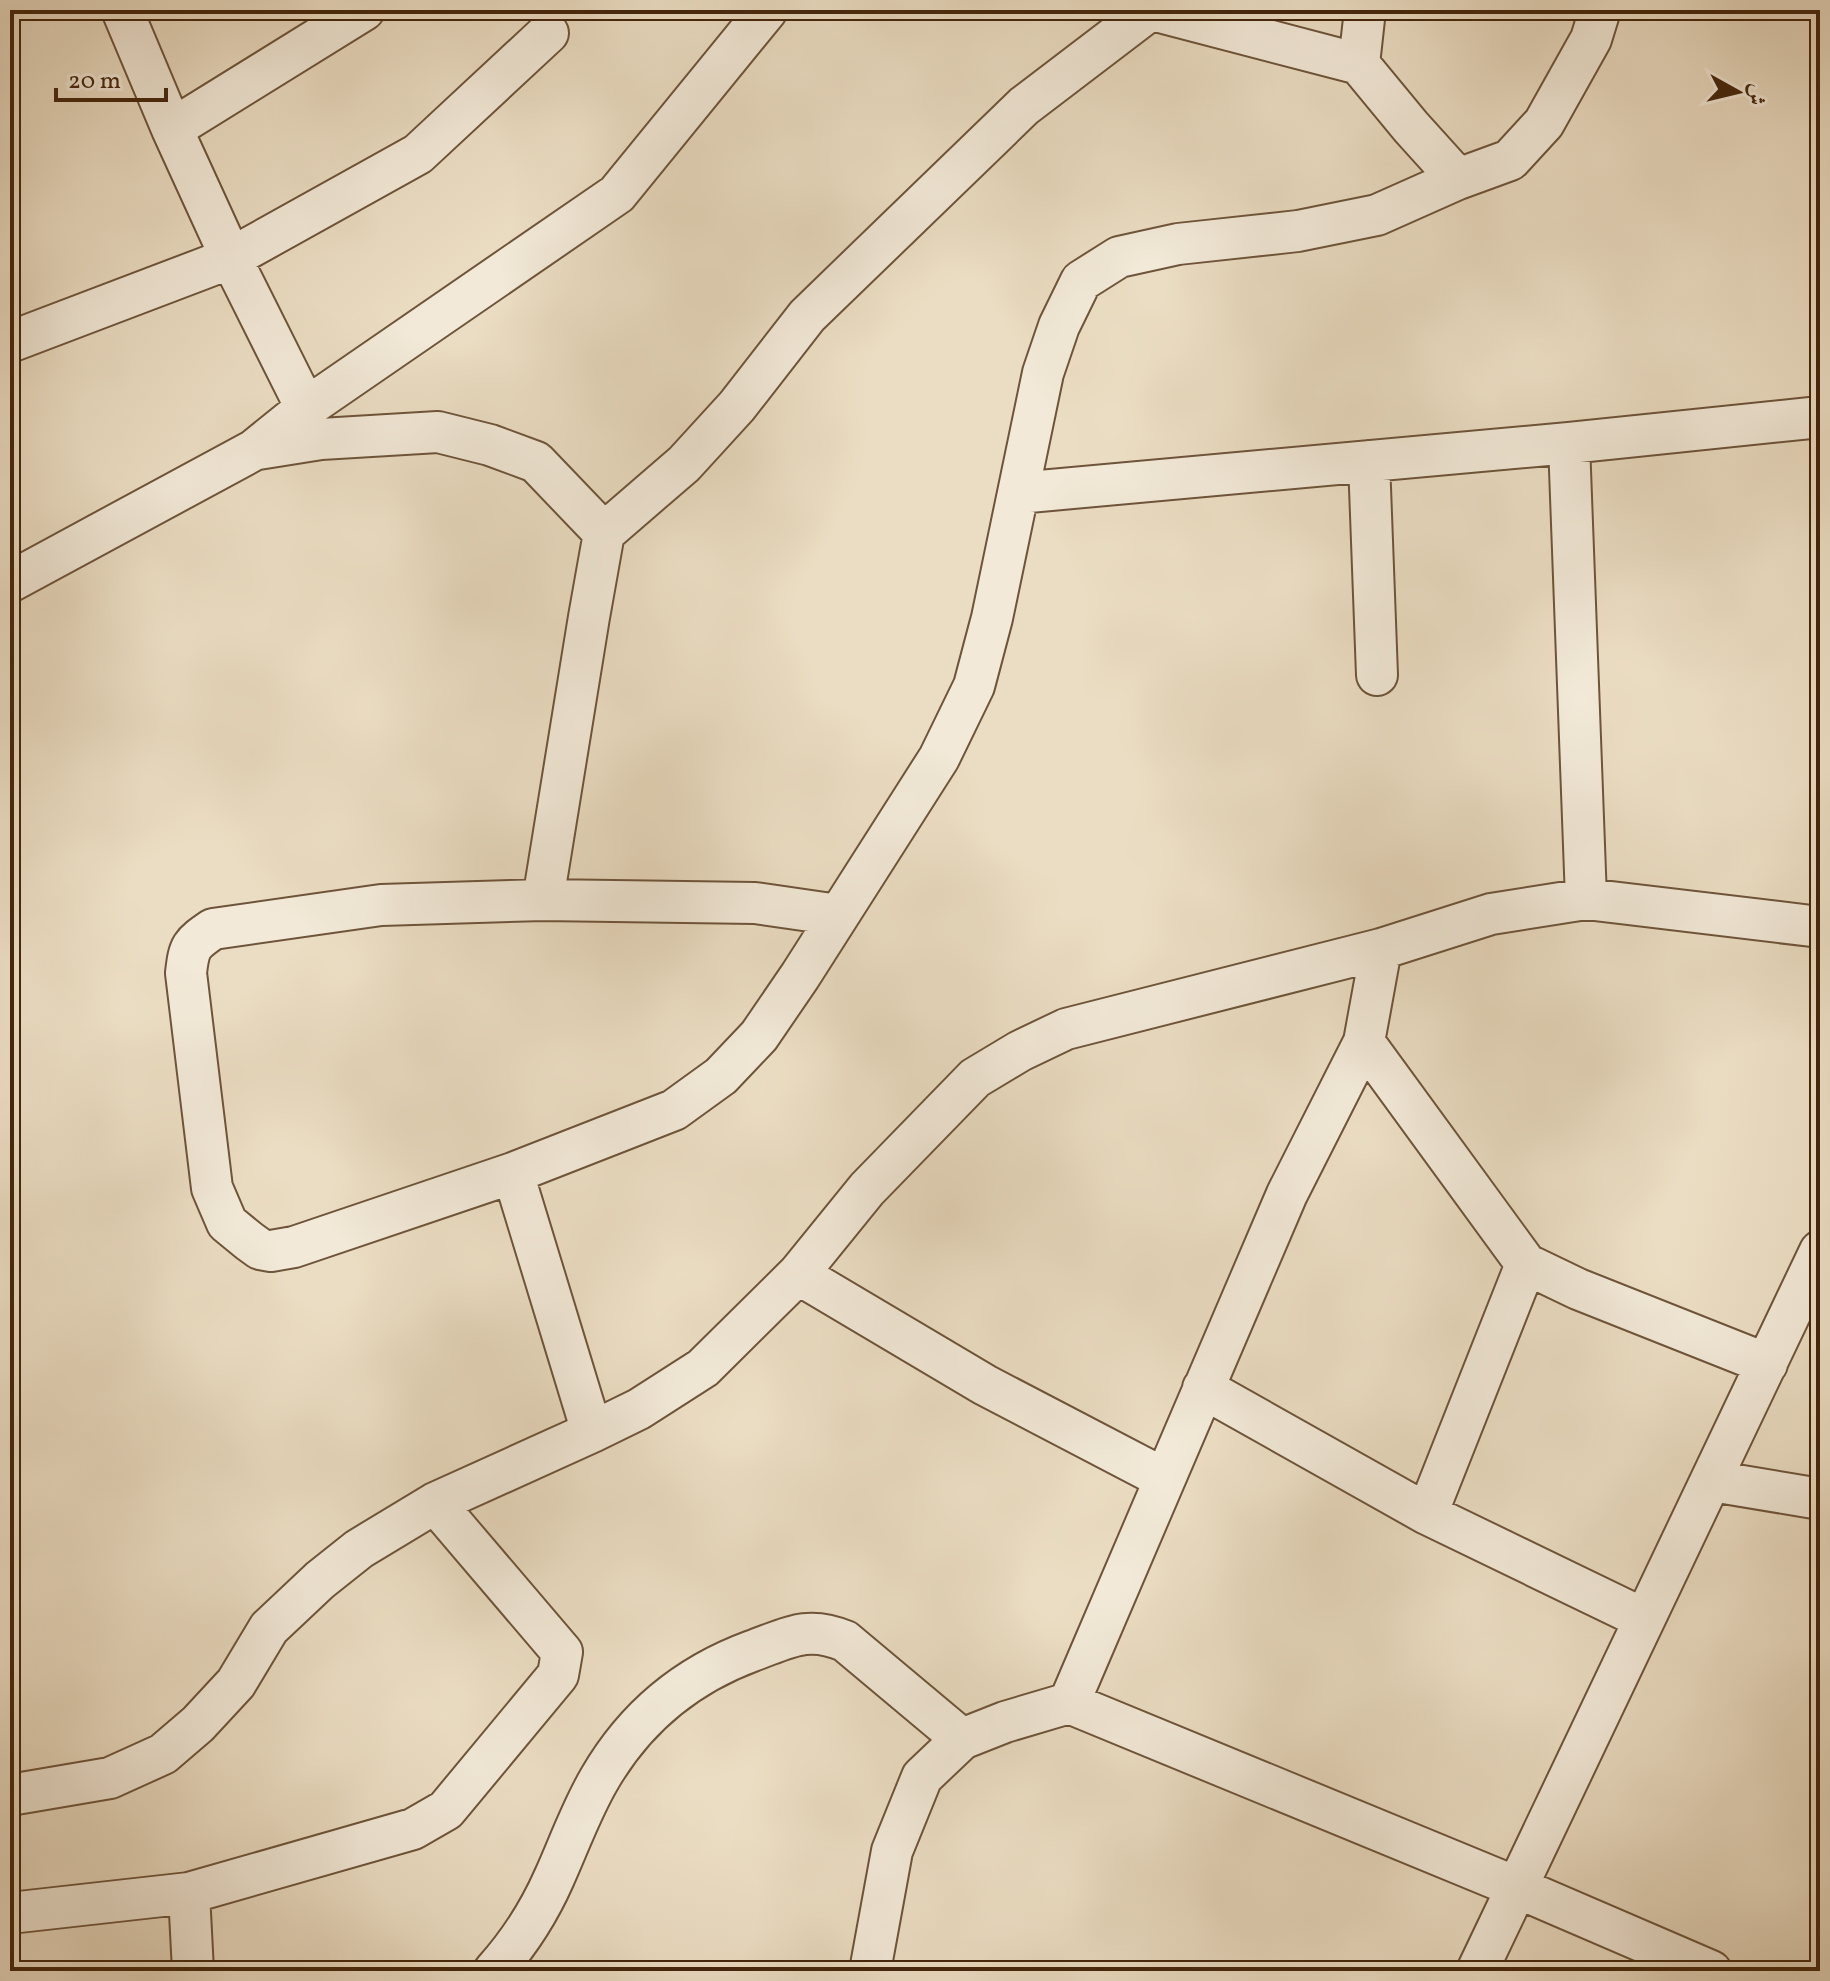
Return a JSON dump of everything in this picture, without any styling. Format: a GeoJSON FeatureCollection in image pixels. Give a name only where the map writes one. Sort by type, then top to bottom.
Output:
{"type":"FeatureCollection","features":[{"type":"Feature","properties":{"kind":"street"},"geometry":{"type":"LineString","coordinates":[[122,10],[231,258],[306,408]]}},
{"type":"Feature","properties":{"kind":"street"},"geometry":{"type":"LineString","coordinates":[[172,129],[364,10]]}},
{"type":"Feature","properties":{"kind":"street"},"geometry":{"type":"LineString","coordinates":[[10,582],[254,450],[306,408],[617,194],[767,10]]}},
{"type":"Feature","properties":{"kind":"street"},"geometry":{"type":"LineString","coordinates":[[543,900],[604,533],[684,464],[737,406],[807,316],[1024,106],[1151,10],[1359,64],[1458,179]]}},
{"type":"Feature","properties":{"kind":"street"},"geometry":{"type":"LineString","coordinates":[[1359,64],[1365,10]]}},
{"type":"Feature","properties":{"kind":"street"},"geometry":{"type":"LineString","coordinates":[[838,915],[755,903],[543,900],[381,905],[213,929],[196,941],[188,954],[186,973],[212,1188],[227,1223],[260,1249],[271,1251],[294,1247],[513,1173],[674,1110],[721,1076],[759,1036],[838,915],[939,758],[974,686],[992,618],[1043,373],[1059,326],[1081,281],[1119,257],[1178,244],[1298,231],[1377,215],[1510,160],[1544,123],[1591,39],[1600,10]]}},
{"type":"Feature","properties":{"kind":"street"},"geometry":{"type":"LineString","coordinates":[[10,342],[231,258],[418,154],[548,33]]}},
{"type":"Feature","properties":{"kind":"street"},"geometry":{"type":"LineString","coordinates":[[1018,493],[1820,417]]}},
{"type":"Feature","properties":{"kind":"street"},"geometry":{"type":"LineString","coordinates":[[254,450],[321,439],[438,432],[490,445],[536,462],[604,533]]}},
{"type":"Feature","properties":{"kind":"street"},"geometry":{"type":"LineString","coordinates":[[1569,443],[1586,899]]}},
{"type":"Feature","properties":{"kind":"street"},"geometry":{"type":"LineString","coordinates":[[1369,461],[1377,675]]}},
{"type":"Feature","properties":{"kind":"street"},"geometry":{"type":"LineString","coordinates":[[10,1795],[110,1778],[163,1754],[216,1707],[236,1683],[269,1628],[320,1580],[359,1549],[435,1503],[639,1409],[703,1368],[798,1274],[867,1189],[975,1078],[1020,1051],[1066,1029],[1381,949],[1491,914],[1586,899],[1820,927]]}},
{"type":"Feature","properties":{"kind":"street"},"geometry":{"type":"LineString","coordinates":[[1069,1703],[1287,1194],[1364,1042],[1381,949]]}},
{"type":"Feature","properties":{"kind":"street"},"geometry":{"type":"LineString","coordinates":[[1364,1042],[1526,1264],[1578,1289],[1767,1364]]}},
{"type":"Feature","properties":{"kind":"street"},"geometry":{"type":"LineString","coordinates":[[513,1173],[592,1432]]}},
{"type":"Feature","properties":{"kind":"street"},"geometry":{"type":"LineString","coordinates":[[1477,1971],[1820,1251]]}},
{"type":"Feature","properties":{"kind":"street"},"geometry":{"type":"LineString","coordinates":[[1427,1514],[1526,1264]]}},
{"type":"Feature","properties":{"kind":"street"},"geometry":{"type":"LineString","coordinates":[[798,1274],[985,1385],[1165,1479]]}},
{"type":"Feature","properties":{"kind":"street"},"geometry":{"type":"LineString","coordinates":[[1203,1388],[1427,1514],[1644,1619]]}},
{"type":"Feature","properties":{"kind":"street"},"geometry":{"type":"LineString","coordinates":[[1712,1481],[1820,1499]]}},
{"type":"Feature","properties":{"kind":"street"},"geometry":{"type":"LineString","coordinates":[[10,1913],[189,1893],[413,1829],[446,1810],[558,1675],[562,1652],[435,1503]]}},
{"type":"Feature","properties":{"kind":"street"},"geometry":{"type":"LineString","coordinates":[[494,1971],[538,1909],[593,1791],[620,1747],[654,1709],[705,1672],[802,1633],[831,1635],[845,1641],[962,1739]]}},
{"type":"Feature","properties":{"kind":"street"},"geometry":{"type":"LineString","coordinates":[[870,1971],[892,1851],[922,1777],[962,1739],[1005,1722],[1069,1703],[1711,1971]]}},
{"type":"Feature","properties":{"kind":"street"},"geometry":{"type":"LineString","coordinates":[[189,1893],[193,1971]]}}]}
